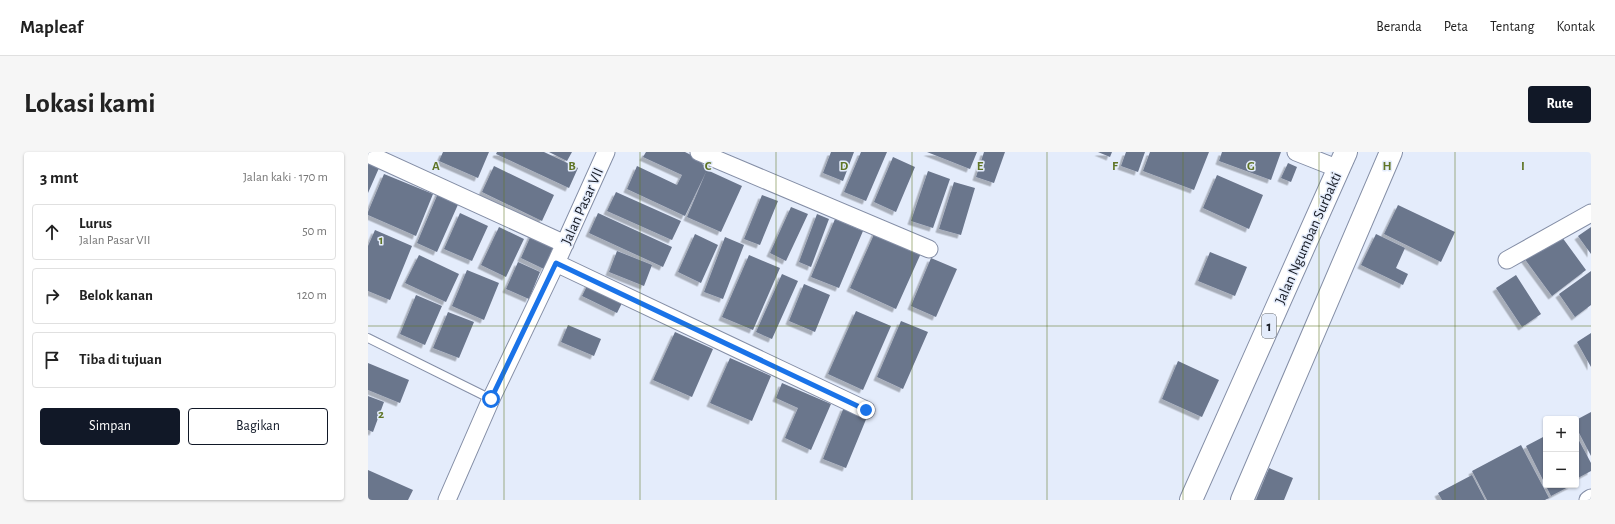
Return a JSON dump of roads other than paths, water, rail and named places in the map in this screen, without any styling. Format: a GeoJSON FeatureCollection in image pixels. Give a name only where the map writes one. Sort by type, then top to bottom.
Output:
{"type":"FeatureCollection","features":[{"type":"Feature","properties":{"kind":"highway"},"geometry":{"type":"LineString","coordinates":[[1242,500],[1391,152]]}},
{"type":"Feature","properties":{"kind":"highway","name":"Jalan Ngumban Surbakti"},"geometry":{"type":"LineString","coordinates":[[1192,500],[1342,161]]}},
{"type":"Feature","properties":{"kind":"street","name":"Jalan Pasar VII"},"geometry":{"type":"LineString","coordinates":[[448,500],[491,399],[565,244],[606,152]]}},
{"type":"Feature","properties":{"kind":"street"},"geometry":{"type":"LineString","coordinates":[[699,152],[929,249]]}},
{"type":"Feature","properties":{"kind":"street"},"geometry":{"type":"LineString","coordinates":[[1296,152],[1342,161]]}},
{"type":"Feature","properties":{"kind":"street"},"geometry":{"type":"LineString","coordinates":[[368,154],[565,244]]}},
{"type":"Feature","properties":{"kind":"street"},"geometry":{"type":"LineString","coordinates":[[1507,260],[1591,213]]}},
{"type":"Feature","properties":{"kind":"street"},"geometry":{"type":"LineString","coordinates":[[556,263],[866,410]]}},
{"type":"Feature","properties":{"kind":"lane"},"geometry":{"type":"LineString","coordinates":[[368,338],[491,399]]}}]}
